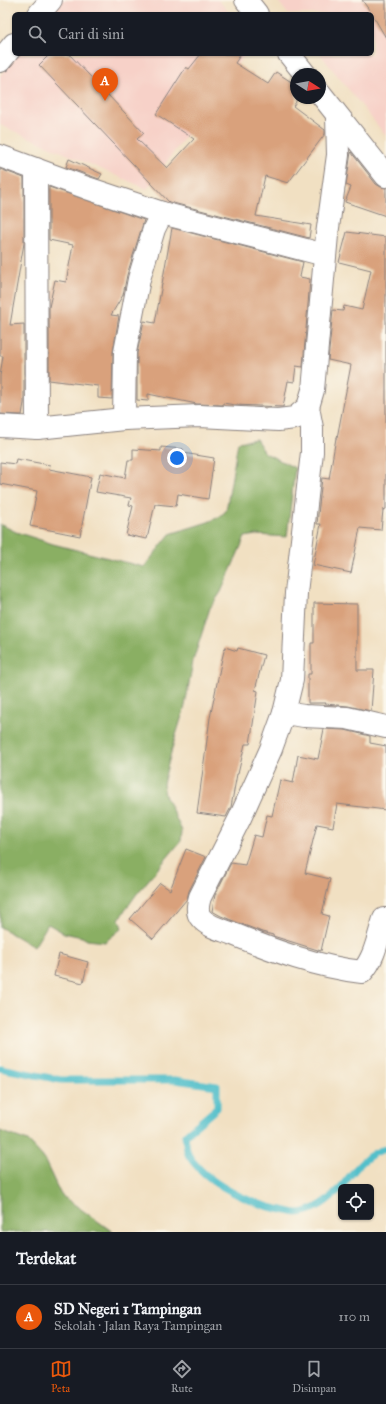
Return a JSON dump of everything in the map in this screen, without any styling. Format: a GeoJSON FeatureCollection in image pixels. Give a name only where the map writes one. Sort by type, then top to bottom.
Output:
{"type":"FeatureCollection","features":[{"type":"Feature","properties":{"kind":"street"},"geometry":{"type":"LineString","coordinates":[[41,12],[51,0]]}},
{"type":"Feature","properties":{"kind":"street"},"geometry":{"type":"LineString","coordinates":[[246,0],[255,12]]}},
{"type":"Feature","properties":{"kind":"street"},"geometry":{"type":"LineString","coordinates":[[0,61],[12,46]]}},
{"type":"Feature","properties":{"kind":"street"},"geometry":{"type":"LineString","coordinates":[[292,56],[300,68]]}},
{"type":"Feature","properties":{"kind":"street"},"geometry":{"type":"LineString","coordinates":[[326,102],[386,176]]}},
{"type":"Feature","properties":{"kind":"street"},"geometry":{"type":"LineString","coordinates":[[337,116],[338,155],[325,255],[313,390],[308,406],[312,428],[312,452],[296,594],[292,680],[284,712],[272,749],[240,818],[200,897],[198,906],[200,917],[207,924],[295,957],[343,970],[362,972],[368,966],[373,955],[384,919],[386,919]]}},
{"type":"Feature","properties":{"kind":"street"},"geometry":{"type":"LineString","coordinates":[[0,156],[87,188],[162,212],[325,255]]}},
{"type":"Feature","properties":{"kind":"street"},"geometry":{"type":"LineString","coordinates":[[36,169],[37,428]]}},
{"type":"Feature","properties":{"kind":"street"},"geometry":{"type":"LineString","coordinates":[[124,418],[125,352],[139,279],[154,229],[162,212]]}},
{"type":"Feature","properties":{"kind":"street"},"geometry":{"type":"LineString","coordinates":[[0,426],[37,428],[124,418],[200,416],[278,420],[294,418],[308,406]]}},
{"type":"Feature","properties":{"kind":"street"},"geometry":{"type":"LineString","coordinates":[[284,712],[304,716],[347,718],[386,727]]}},
{"type":"Feature","properties":{"kind":"shaded area"},"geometry":{"type":"Polygon","coordinates":[[[61,0],[218,0],[229,12],[52,12],[61,0]]]}},
{"type":"Feature","properties":{"kind":"shaded area"},"geometry":{"type":"Polygon","coordinates":[[[277,0],[386,0],[386,136],[322,56],[374,56],[374,12],[286,12],[277,0]]]}},
{"type":"Feature","properties":{"kind":"shaded area"},"geometry":{"type":"Polygon","coordinates":[[[16,56],[244,56],[147,189],[0,125],[0,76],[16,56]]]}},
{"type":"Feature","properties":{"kind":"green space"},"geometry":{"type":"Polygon","coordinates":[[[256,439],[265,453],[295,468],[287,537],[256,535],[245,537],[221,592],[210,608],[193,661],[185,706],[163,784],[165,795],[182,831],[181,841],[136,895],[119,919],[122,928],[105,942],[87,940],[82,937],[64,933],[48,924],[34,947],[0,927],[0,524],[16,532],[53,544],[144,567],[170,534],[208,522],[219,517],[226,511],[238,442],[256,439]]]}},
{"type":"Feature","properties":{"kind":"green space"},"geometry":{"type":"Polygon","coordinates":[[[0,1131],[28,1141],[43,1157],[61,1195],[113,1232],[0,1232],[0,1131]]]}},
{"type":"Feature","properties":{"kind":"building"},"geometry":{"type":"Polygon","coordinates":[[[362,0],[386,0],[386,38],[374,17],[374,12],[371,12],[362,0]]]}},
{"type":"Feature","properties":{"kind":"building"},"geometry":{"type":"Polygon","coordinates":[[[48,56],[71,56],[144,133],[137,139],[167,168],[194,139],[156,114],[186,67],[189,69],[199,56],[240,56],[235,63],[268,84],[276,72],[290,81],[290,104],[294,104],[293,106],[325,130],[325,134],[288,183],[265,176],[256,216],[311,225],[309,238],[169,202],[39,65],[48,56]]]}},
{"type":"Feature","properties":{"kind":"building"},"geometry":{"type":"Polygon","coordinates":[[[351,152],[376,184],[386,188],[386,216],[345,202],[351,187],[346,185],[351,152]]]}},
{"type":"Feature","properties":{"kind":"building"},"geometry":{"type":"Polygon","coordinates":[[[69,159],[102,174],[99,179],[66,167],[69,159]]]}},
{"type":"Feature","properties":{"kind":"building"},"geometry":{"type":"Polygon","coordinates":[[[0,169],[24,178],[24,243],[10,325],[24,324],[24,403],[22,415],[0,414],[0,376],[3,356],[0,356],[0,169]]]}},
{"type":"Feature","properties":{"kind":"building"},"geometry":{"type":"Polygon","coordinates":[[[49,187],[144,220],[127,275],[123,295],[111,315],[119,316],[113,352],[112,399],[98,398],[98,386],[49,380],[49,307],[55,280],[66,282],[73,245],[49,240],[49,187]]]}},
{"type":"Feature","properties":{"kind":"building"},"geometry":{"type":"Polygon","coordinates":[[[172,228],[303,262],[300,277],[310,279],[303,367],[296,366],[294,382],[288,381],[283,407],[223,403],[223,405],[197,404],[148,394],[148,401],[137,400],[137,353],[144,321],[155,323],[172,228]]]}},
{"type":"Feature","properties":{"kind":"building"},"geometry":{"type":"Polygon","coordinates":[[[347,232],[386,237],[386,509],[383,510],[381,530],[360,528],[351,573],[313,565],[321,524],[317,524],[322,478],[329,479],[351,365],[328,360],[333,310],[343,311],[344,306],[362,310],[371,270],[339,262],[347,232]]]}},
{"type":"Feature","properties":{"kind":"building"},"geometry":{"type":"Polygon","coordinates":[[[161,447],[183,449],[183,453],[214,458],[208,499],[178,494],[176,506],[155,504],[147,539],[126,535],[133,506],[129,505],[131,498],[96,492],[100,473],[125,478],[128,460],[133,460],[133,449],[161,451],[161,447]]]}},
{"type":"Feature","properties":{"kind":"building"},"geometry":{"type":"Polygon","coordinates":[[[16,459],[50,465],[49,469],[91,477],[80,536],[30,526],[37,491],[0,484],[0,462],[15,464],[16,459]]]}},
{"type":"Feature","properties":{"kind":"building"},"geometry":{"type":"Polygon","coordinates":[[[314,603],[357,604],[357,670],[374,670],[371,711],[348,706],[325,704],[326,703],[308,703],[308,674],[311,674],[311,643],[314,643],[314,603]]]}},
{"type":"Feature","properties":{"kind":"building"},"geometry":{"type":"Polygon","coordinates":[[[225,647],[237,651],[238,648],[264,655],[255,690],[258,691],[250,744],[245,744],[237,774],[231,807],[226,817],[197,813],[210,718],[225,647]]]}},
{"type":"Feature","properties":{"kind":"building"},"geometry":{"type":"Polygon","coordinates":[[[324,729],[345,730],[370,736],[370,743],[386,746],[386,810],[337,804],[333,827],[317,824],[305,873],[330,879],[322,914],[329,916],[321,951],[262,932],[212,911],[215,895],[231,863],[245,865],[254,835],[262,837],[267,815],[272,816],[280,780],[293,783],[298,755],[318,759],[324,729]]]}},
{"type":"Feature","properties":{"kind":"building"},"geometry":{"type":"Polygon","coordinates":[[[186,849],[206,857],[189,891],[187,899],[153,939],[130,919],[160,883],[170,890],[186,849]]]}},
{"type":"Feature","properties":{"kind":"building"},"geometry":{"type":"Polygon","coordinates":[[[59,954],[88,962],[83,983],[54,976],[59,954]]]}},
{"type":"Feature","properties":{"kind":"waterway"},"geometry":{"type":"LineString","coordinates":[[0,1068],[61,1080],[175,1080],[217,1086],[217,1108],[185,1135],[189,1156],[207,1175],[218,1184],[244,1198],[270,1207],[295,1213],[309,1211],[315,1208],[338,1190]]}},
{"type":"Feature","properties":{"kind":"waterway"},"geometry":{"type":"LineString","coordinates":[[343,1184],[355,1169],[366,1159],[379,1151],[386,1149]]}},
{"type":"Feature","properties":{"kind":"place","name":"SD Negeri 1 Tampingan"},"geometry":{"type":"Point","coordinates":[105,101]}}]}
